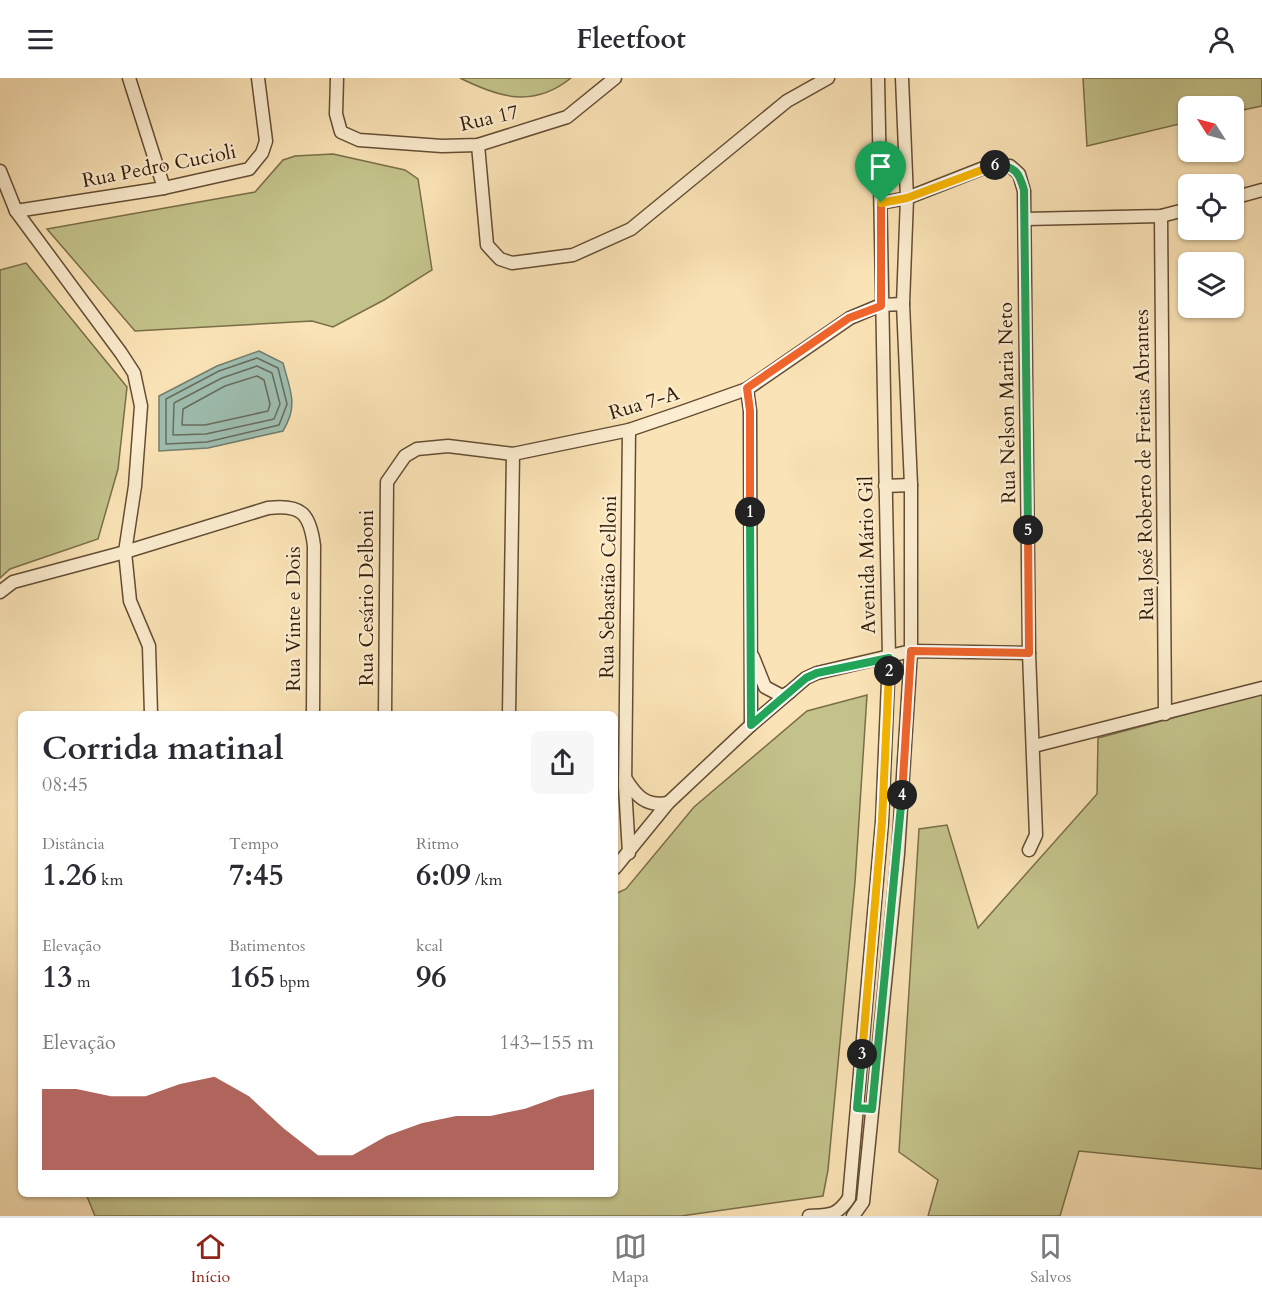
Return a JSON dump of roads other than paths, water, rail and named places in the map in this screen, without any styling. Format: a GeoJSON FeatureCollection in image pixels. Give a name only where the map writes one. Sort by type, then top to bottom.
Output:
{"type":"FeatureCollection","features":[{"type":"Feature","properties":{"kind":"street"},"geometry":{"type":"LineString","coordinates":[[129,78],[164,188]]}},
{"type":"Feature","properties":{"kind":"street","name":"Rua Pedro Cucioli"},"geometry":{"type":"LineString","coordinates":[[16,211],[164,188],[237,174],[249,169],[256,162],[266,141],[258,78]]}},
{"type":"Feature","properties":{"kind":"street","name":"Rua 17"},"geometry":{"type":"LineString","coordinates":[[337,78],[336,114],[341,132],[359,140],[442,146],[478,145],[567,117],[615,78]]}},
{"type":"Feature","properties":{"kind":"street"},"geometry":{"type":"LineString","coordinates":[[478,145],[487,245],[490,250],[500,259],[512,263],[573,255],[631,229],[787,101],[828,78]]}},
{"type":"Feature","properties":{"kind":"street","name":"Avenida Mário Gil"},"geometry":{"type":"LineString","coordinates":[[809,1216],[841,1213],[849,1198],[882,822],[889,658],[878,78]]}},
{"type":"Feature","properties":{"kind":"street"},"geometry":{"type":"LineString","coordinates":[[854,1216],[863,1202],[900,824],[911,651],[911,485],[903,304],[907,198],[902,78]]}},
{"type":"Feature","properties":{"kind":"street","name":"Rua Nelson Maria Neto"},"geometry":{"type":"LineString","coordinates":[[881,203],[907,198],[991,165],[1010,166],[1019,174],[1024,190],[1029,653],[1036,835],[1029,850]]}},
{"type":"Feature","properties":{"kind":"street"},"geometry":{"type":"LineString","coordinates":[[0,171],[16,211],[134,373],[139,390],[140,425],[125,552],[130,601],[149,646],[151,711]]}},
{"type":"Feature","properties":{"kind":"street"},"geometry":{"type":"LineString","coordinates":[[1244,195],[1262,190]]}},
{"type":"Feature","properties":{"kind":"street"},"geometry":{"type":"LineString","coordinates":[[1024,219],[1161,216],[1178,212]]}},
{"type":"Feature","properties":{"kind":"street","name":"Rua José Roberto de Freitas Abrantes"},"geometry":{"type":"LineString","coordinates":[[1161,216],[1165,714]]}},
{"type":"Feature","properties":{"kind":"street","name":"Rua 7-A"},"geometry":{"type":"LineString","coordinates":[[387,482],[405,456],[417,449],[448,446],[513,454],[629,430],[747,388],[849,318],[881,306],[903,304]]}},
{"type":"Feature","properties":{"kind":"street"},"geometry":{"type":"LineString","coordinates":[[747,388],[750,411],[751,725]]}},
{"type":"Feature","properties":{"kind":"street","name":"Rua Sebastião Celloni"},"geometry":{"type":"LineString","coordinates":[[629,430],[625,777],[629,853]]}},
{"type":"Feature","properties":{"kind":"street"},"geometry":{"type":"LineString","coordinates":[[509,711],[513,454]]}},
{"type":"Feature","properties":{"kind":"street","name":"Rua Cesário Delboni"},"geometry":{"type":"LineString","coordinates":[[385,711],[387,482]]}},
{"type":"Feature","properties":{"kind":"street"},"geometry":{"type":"LineString","coordinates":[[885,486],[911,485]]}},
{"type":"Feature","properties":{"kind":"street","name":"Rua Vinte e Dois"},"geometry":{"type":"LineString","coordinates":[[125,552],[283,506],[302,512],[309,521],[312,531],[313,711]]}},
{"type":"Feature","properties":{"kind":"street"},"geometry":{"type":"LineString","coordinates":[[0,592],[13,582],[125,552]]}},
{"type":"Feature","properties":{"kind":"street"},"geometry":{"type":"LineString","coordinates":[[749,648],[765,687],[782,696],[790,692]]}},
{"type":"Feature","properties":{"kind":"street"},"geometry":{"type":"LineString","coordinates":[[618,865],[668,802],[751,725],[806,678],[817,673],[889,658],[911,651],[1029,653]]}},
{"type":"Feature","properties":{"kind":"street"},"geometry":{"type":"LineString","coordinates":[[1034,746],[1262,688]]}},
{"type":"Feature","properties":{"kind":"street"},"geometry":{"type":"LineString","coordinates":[[625,777],[640,799],[658,805],[668,802]]}},
{"type":"Feature","properties":{"kind":"street"},"geometry":{"type":"LineString","coordinates":[[882,822],[900,824]]}},
{"type":"Feature","properties":{"kind":"street"},"geometry":{"type":"LineString","coordinates":[[868,989],[884,991]]}},
{"type":"Feature","properties":{"kind":"street"},"geometry":{"type":"LineString","coordinates":[[857,1108],[872,1109]]}},
{"type":"Feature","properties":{"kind":"water"},"geometry":{"type":"Polygon","coordinates":[[[259,351],[283,363],[292,405],[283,431],[208,448],[159,451],[159,396],[217,366],[259,351]]]}}]}
